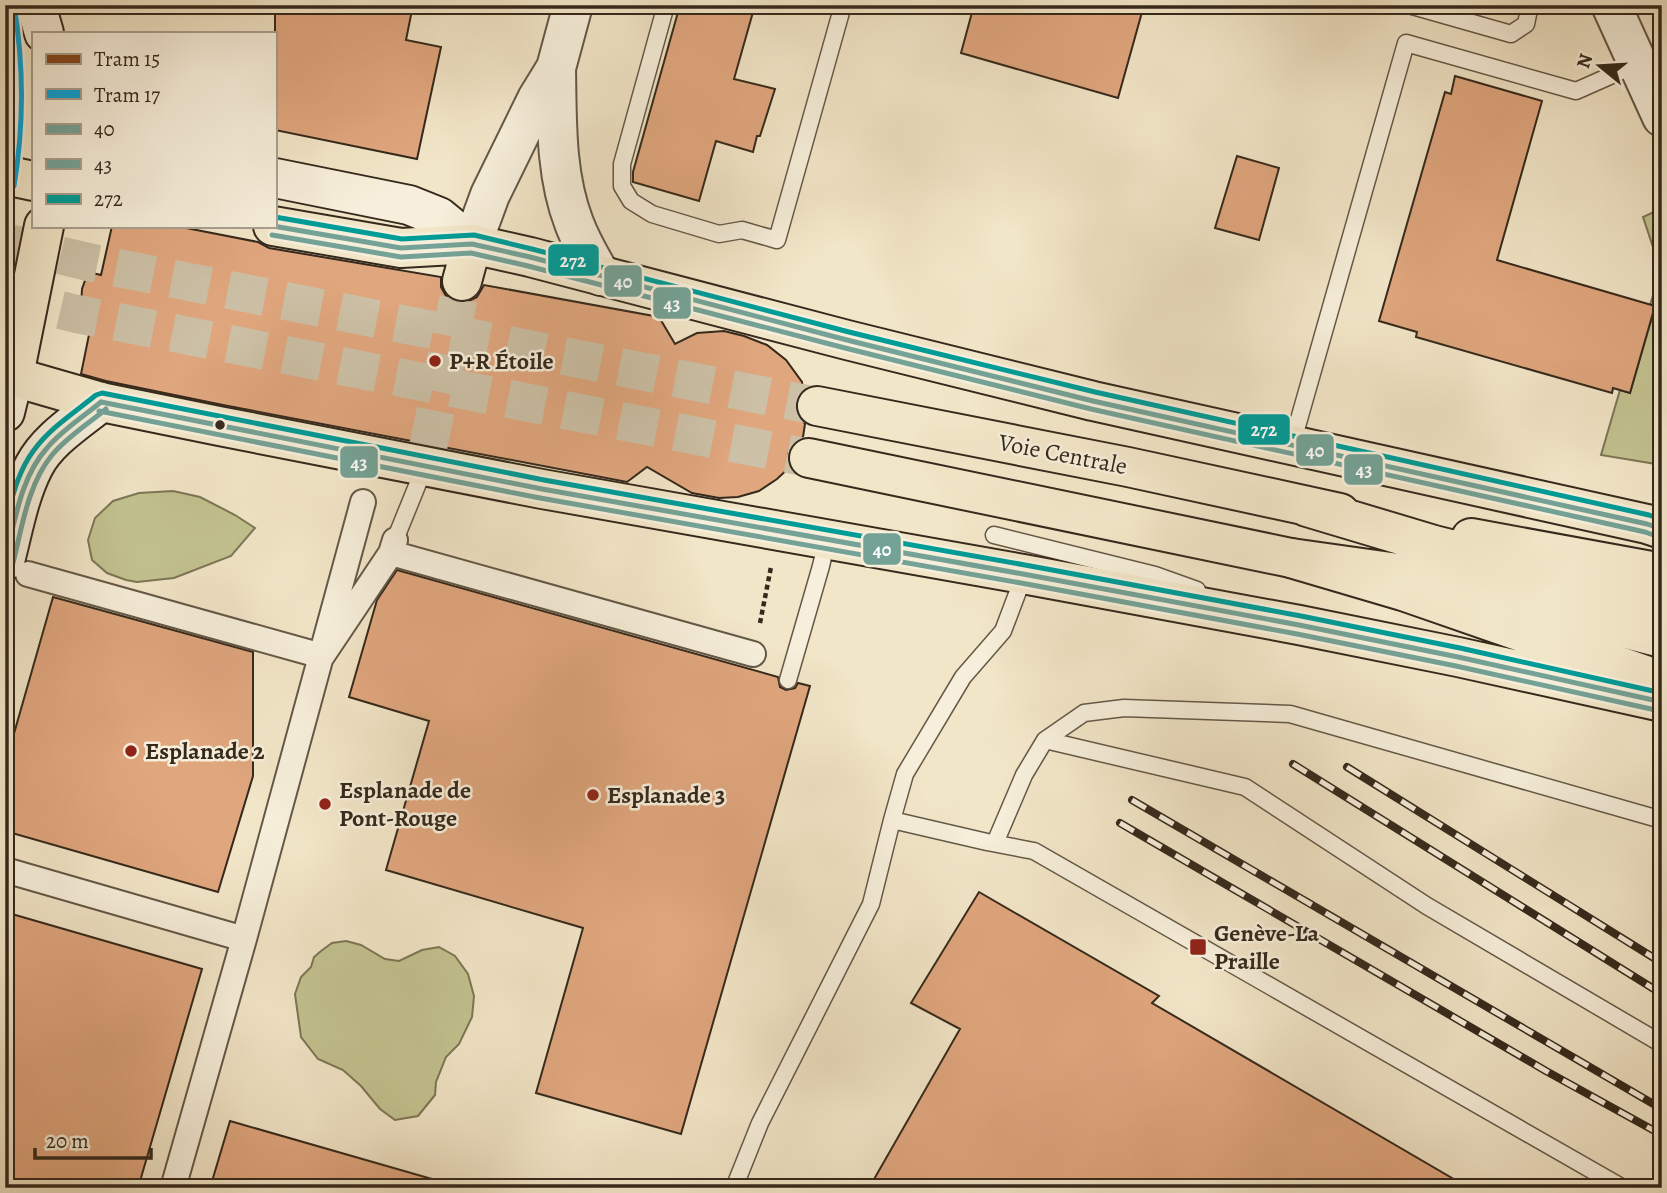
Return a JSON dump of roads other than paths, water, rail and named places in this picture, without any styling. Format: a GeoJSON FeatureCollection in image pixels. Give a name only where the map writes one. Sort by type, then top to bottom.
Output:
{"type":"FeatureCollection","features":[{"type":"Feature","properties":{"kind":"main road"},"geometry":{"type":"LineString","coordinates":[[5,175],[32,181]]}},
{"type":"Feature","properties":{"kind":"main road"},"geometry":{"type":"LineString","coordinates":[[276,227],[401,248],[472,244],[1067,395],[1657,525]]}},
{"type":"Feature","properties":{"kind":"main road"},"geometry":{"type":"LineString","coordinates":[[44,228],[10,373],[28,381],[101,402],[427,457],[542,489],[1299,625],[1662,702]]}},
{"type":"Feature","properties":{"kind":"main road"},"geometry":{"type":"LineString","coordinates":[[463,281],[472,244]]}},
{"type":"Feature","properties":{"kind":"main road","name":"Voie Centrale"},"geometry":{"type":"LineString","coordinates":[[817,406],[1114,464],[1307,507]]}},
{"type":"Feature","properties":{"kind":"main road"},"geometry":{"type":"LineString","coordinates":[[809,458],[1291,558],[1419,576],[1662,638]]}},
{"type":"Feature","properties":{"kind":"main road"},"geometry":{"type":"LineString","coordinates":[[1307,507],[1662,573]]}},
{"type":"Feature","properties":{"kind":"main road"},"geometry":{"type":"LineString","coordinates":[[1307,507],[1434,545],[1662,602]]}},
{"type":"Feature","properties":{"kind":"main road"},"geometry":{"type":"LineString","coordinates":[[1291,558],[1403,591],[1662,681]]}},
{"type":"Feature","properties":{"kind":"street"},"geometry":{"type":"LineString","coordinates":[[36,5],[44,32]]}},
{"type":"Feature","properties":{"kind":"street"},"geometry":{"type":"LineString","coordinates":[[573,5],[556,68],[557,136],[569,209],[579,236],[601,276]]}},
{"type":"Feature","properties":{"kind":"street"},"geometry":{"type":"LineString","coordinates":[[1611,5],[1662,117]]}},
{"type":"Feature","properties":{"kind":"street"},"geometry":{"type":"LineString","coordinates":[[276,178],[409,205],[439,218],[472,244],[490,195],[537,99],[556,68]]}},
{"type":"Feature","properties":{"kind":"street"},"geometry":{"type":"LineString","coordinates":[[5,412],[10,373]]}},
{"type":"Feature","properties":{"kind":"street"},"geometry":{"type":"LineString","coordinates":[[101,402],[62,433],[34,466],[21,501],[17,567],[322,656]]}},
{"type":"Feature","properties":{"kind":"street"},"geometry":{"type":"LineString","coordinates":[[173,1188],[363,502]]}},
{"type":"Feature","properties":{"kind":"street"},"geometry":{"type":"LineString","coordinates":[[322,656],[393,546],[753,654]]}},
{"type":"Feature","properties":{"kind":"street"},"geometry":{"type":"LineString","coordinates":[[5,870],[244,939]]}},
{"type":"Feature","properties":{"kind":"lane"},"geometry":{"type":"LineString","coordinates":[[666,5],[622,164],[622,186],[631,201],[652,214],[719,234],[742,230],[777,240],[843,5]]}},
{"type":"Feature","properties":{"kind":"lane"},"geometry":{"type":"LineString","coordinates":[[1409,5],[1511,34],[1527,24],[1530,5]]}},
{"type":"Feature","properties":{"kind":"lane"},"geometry":{"type":"LineString","coordinates":[[1292,444],[1348,218],[1406,43],[1576,91],[1637,64]]}},
{"type":"Feature","properties":{"kind":"lane"},"geometry":{"type":"LineString","coordinates":[[393,546],[427,457]]}},
{"type":"Feature","properties":{"kind":"lane"},"geometry":{"type":"LineString","coordinates":[[994,536],[1155,575],[1299,625]]}},
{"type":"Feature","properties":{"kind":"lane"},"geometry":{"type":"LineString","coordinates":[[788,680],[827,540]]}},
{"type":"Feature","properties":{"kind":"lane"},"geometry":{"type":"LineString","coordinates":[[734,1188],[760,1123],[871,904],[905,774],[963,677],[1003,631],[1023,574]]}},
{"type":"Feature","properties":{"kind":"lane"},"geometry":{"type":"LineString","coordinates":[[995,843],[1024,775],[1045,740],[1084,713],[1124,708],[1290,714],[1662,820]]}},
{"type":"Feature","properties":{"kind":"lane"},"geometry":{"type":"LineString","coordinates":[[1045,740],[1245,787],[1427,906],[1662,1044]]}},
{"type":"Feature","properties":{"kind":"lane"},"geometry":{"type":"LineString","coordinates":[[892,820],[1034,851],[1623,1188]]}},
{"type":"Feature","properties":{"kind":"tunnel"},"geometry":{"type":"LineString","coordinates":[[5,242],[88,262],[817,406]]}},
{"type":"Feature","properties":{"kind":"tunnel"},"geometry":{"type":"LineString","coordinates":[[428,448],[462,281]]}},
{"type":"Feature","properties":{"kind":"tunnel"},"geometry":{"type":"LineString","coordinates":[[5,297],[77,314],[809,458]]}},
{"type":"Feature","properties":{"kind":"railway"},"geometry":{"type":"LineString","coordinates":[[1293,764],[1662,994]]}},
{"type":"Feature","properties":{"kind":"railway"},"geometry":{"type":"LineString","coordinates":[[1347,767],[1662,963]]}},
{"type":"Feature","properties":{"kind":"railway"},"geometry":{"type":"LineString","coordinates":[[1132,800],[1662,1109]]}},
{"type":"Feature","properties":{"kind":"railway"},"geometry":{"type":"LineString","coordinates":[[1120,823],[1546,1071],[1662,1135]]}},
{"type":"Feature","properties":{"kind":"tram line","name":"17"},"geometry":{"type":"LineString","coordinates":[[14,5],[22,96],[14,186]]}},
{"type":"Feature","properties":{"kind":"tram line","name":"15"},"geometry":{"type":"LineString","coordinates":[[5,7],[11,51],[12,95],[11,139],[5,183]]}},
{"type":"Feature","properties":{"kind":"place","name":"P+R Étoile"},"geometry":{"type":"Point","coordinates":[435,361]}},
{"type":"Feature","properties":{"kind":"place","name":"Esplanade 2"},"geometry":{"type":"Point","coordinates":[131,751]}},
{"type":"Feature","properties":{"kind":"place","name":"Esplanade 3"},"geometry":{"type":"Point","coordinates":[593,795]}},
{"type":"Feature","properties":{"kind":"place","name":"Esplanade de Pont-Rouge"},"geometry":{"type":"Point","coordinates":[325,804]}},
{"type":"Feature","properties":{"kind":"place","name":"Genève-La Praille"},"geometry":{"type":"Point","coordinates":[1198,947]}}]}
